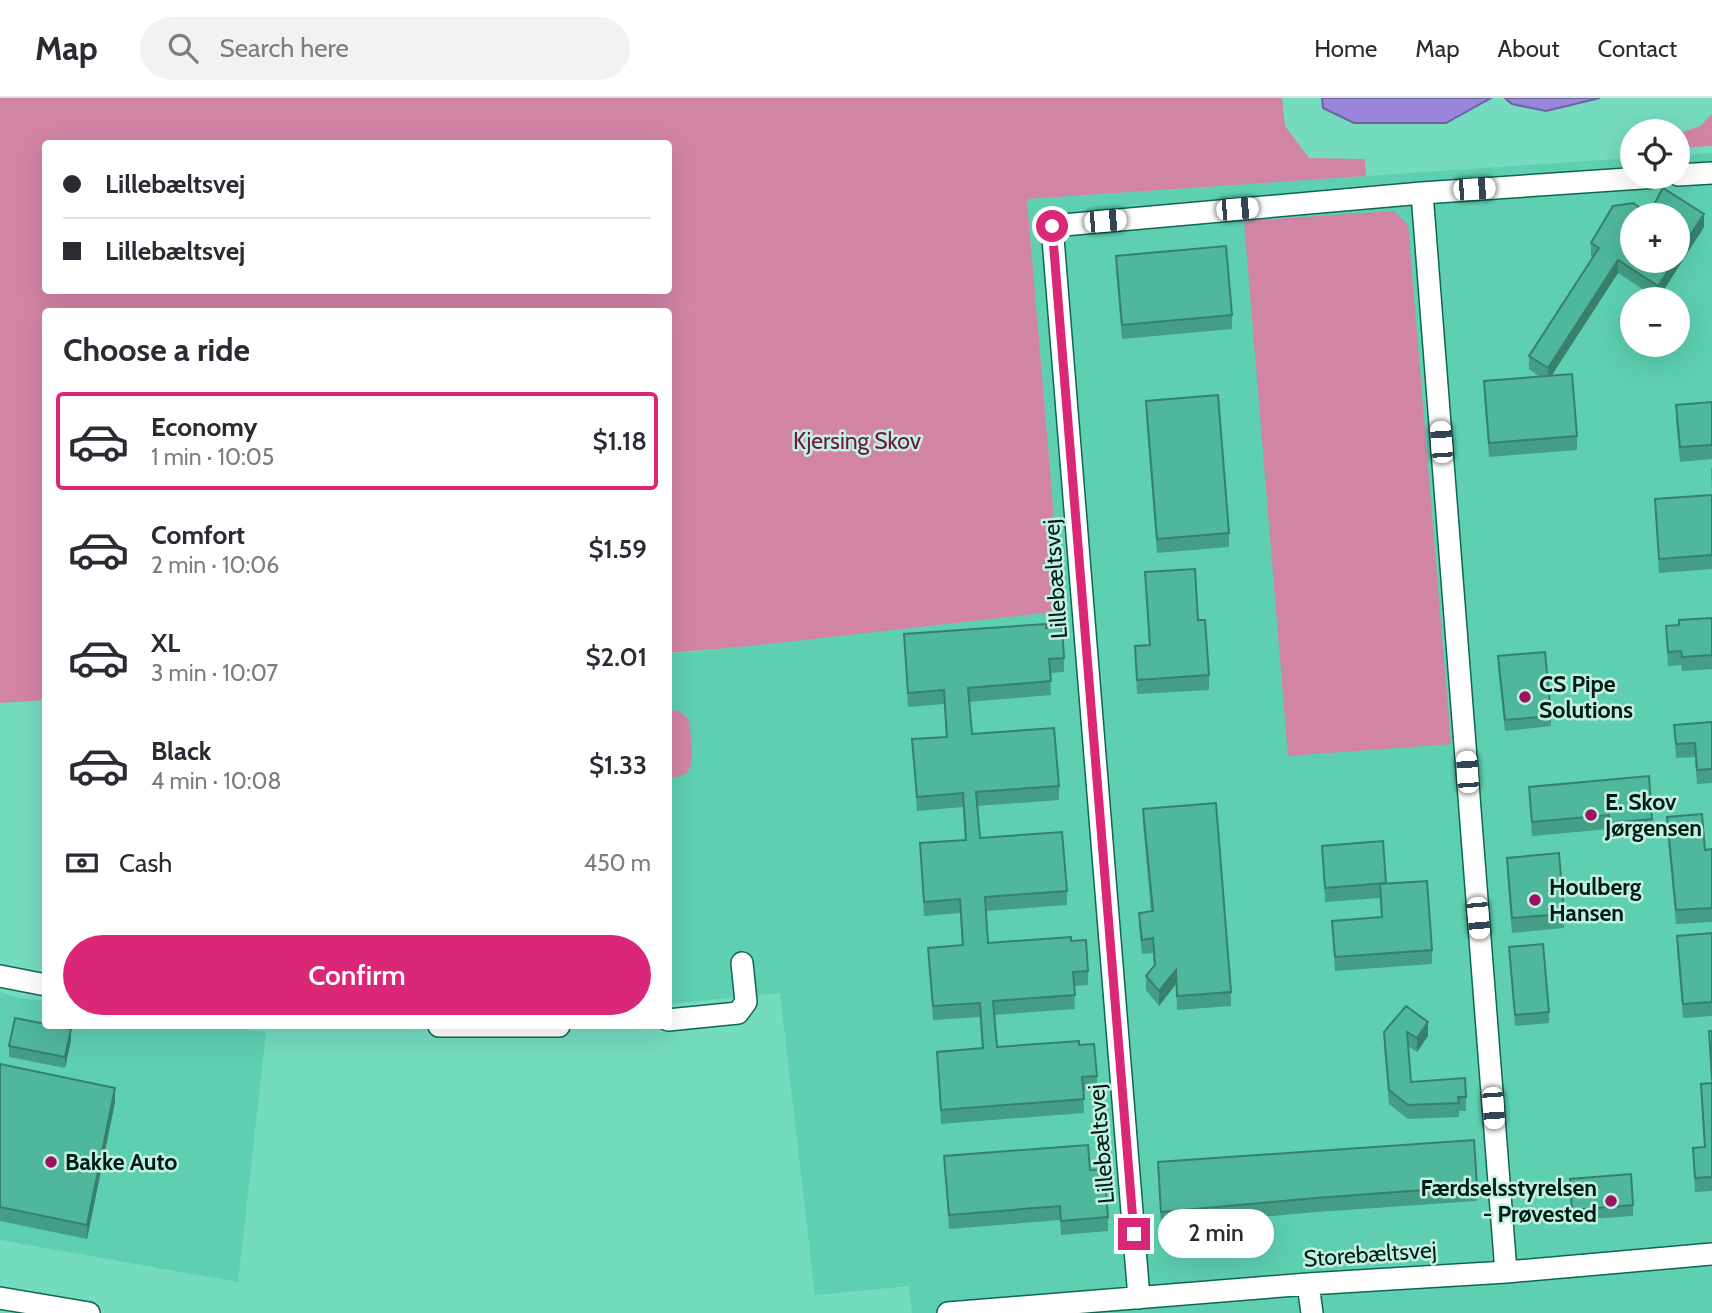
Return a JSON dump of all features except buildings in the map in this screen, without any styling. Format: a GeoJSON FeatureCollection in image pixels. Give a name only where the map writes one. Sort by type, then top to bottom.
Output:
{"type":"FeatureCollection","features":[{"type":"Feature","properties":{"kind":"street"},"geometry":{"type":"LineString","coordinates":[[1690,174],[1712,173]]}},
{"type":"Feature","properties":{"kind":"street","name":"Lillebæltsvej"},"geometry":{"type":"LineString","coordinates":[[1139,1298],[1052,226],[1422,192],[1620,179]]}},
{"type":"Feature","properties":{"kind":"street"},"geometry":{"type":"LineString","coordinates":[[1422,192],[1506,1272]]}},
{"type":"Feature","properties":{"kind":"street"},"geometry":{"type":"LineString","coordinates":[[672,1020],[738,1013],[746,1002],[742,963]]}},
{"type":"Feature","properties":{"kind":"street"},"geometry":{"type":"LineString","coordinates":[[0,976],[42,984]]}},
{"type":"Feature","properties":{"kind":"street","name":"Storebæltsvej"},"geometry":{"type":"LineString","coordinates":[[948,1313],[1712,1254]]}},
{"type":"Feature","properties":{"kind":"street"},"geometry":{"type":"LineString","coordinates":[[1308,1284],[1312,1313]]}},
{"type":"Feature","properties":{"kind":"street"},"geometry":{"type":"LineString","coordinates":[[0,1298],[89,1313]]}},
{"type":"Feature","properties":{"kind":"shaded area"},"geometry":{"type":"Polygon","coordinates":[[[1322,98],[1491,98],[1446,123],[1354,123],[1323,108],[1322,98]]]}},
{"type":"Feature","properties":{"kind":"shaded area"},"geometry":{"type":"Polygon","coordinates":[[[1505,98],[1600,98],[1546,111],[1512,104],[1505,98]]]}},
{"type":"Feature","properties":{"kind":"shaded area"},"geometry":{"type":"Polygon","coordinates":[[[1712,153],[1712,1313],[912,1313],[909,1286],[815,1295],[780,993],[672,1004],[672,654],[1062,611],[1027,199],[1620,159],[1620,189],[1690,189],[1690,154],[1712,153]]]}},
{"type":"Feature","properties":{"kind":"shaded area"},"geometry":{"type":"Polygon","coordinates":[[[0,992],[42,1001],[42,1029],[242,1029],[266,1032],[238,1282],[0,1240],[0,992]]]}},
{"type":"Feature","properties":{"kind":"green space","name":"Kjersing Skov"},"geometry":{"type":"Polygon","coordinates":[[[0,98],[1282,98],[1285,126],[1309,158],[1365,159],[1366,176],[1027,199],[1062,611],[672,653],[672,308],[42,308],[42,700],[0,703],[0,98]]]}},
{"type":"Feature","properties":{"kind":"green space"},"geometry":{"type":"Polygon","coordinates":[[[1712,114],[1712,146],[1690,147],[1690,130],[1700,126],[1712,114]]]}},
{"type":"Feature","properties":{"kind":"green space"},"geometry":{"type":"Polygon","coordinates":[[[1394,211],[1408,225],[1451,744],[1288,756],[1244,221],[1394,211]]]}},
{"type":"Feature","properties":{"kind":"green space"},"geometry":{"type":"Polygon","coordinates":[[[672,710],[680,711],[688,719],[692,751],[689,770],[672,777],[672,710]]]}},
{"type":"Feature","properties":{"kind":"place","name":"CS Pipe Solutions"},"geometry":{"type":"Point","coordinates":[1525,697]}},
{"type":"Feature","properties":{"kind":"place","name":"E. Skov Jørgensen"},"geometry":{"type":"Point","coordinates":[1591,815]}},
{"type":"Feature","properties":{"kind":"place","name":"Houlberg Hansen"},"geometry":{"type":"Point","coordinates":[1535,900]}},
{"type":"Feature","properties":{"kind":"place","name":"Bakke Auto"},"geometry":{"type":"Point","coordinates":[51,1162]}},
{"type":"Feature","properties":{"kind":"place","name":"Færdselsstyrelsen - Prøvested"},"geometry":{"type":"Point","coordinates":[1611,1201]}},
{"type":"Feature","properties":{"kind":"route"},"geometry":{"type":"LineString","coordinates":[[1052,226],[1134,1234]]}}]}
